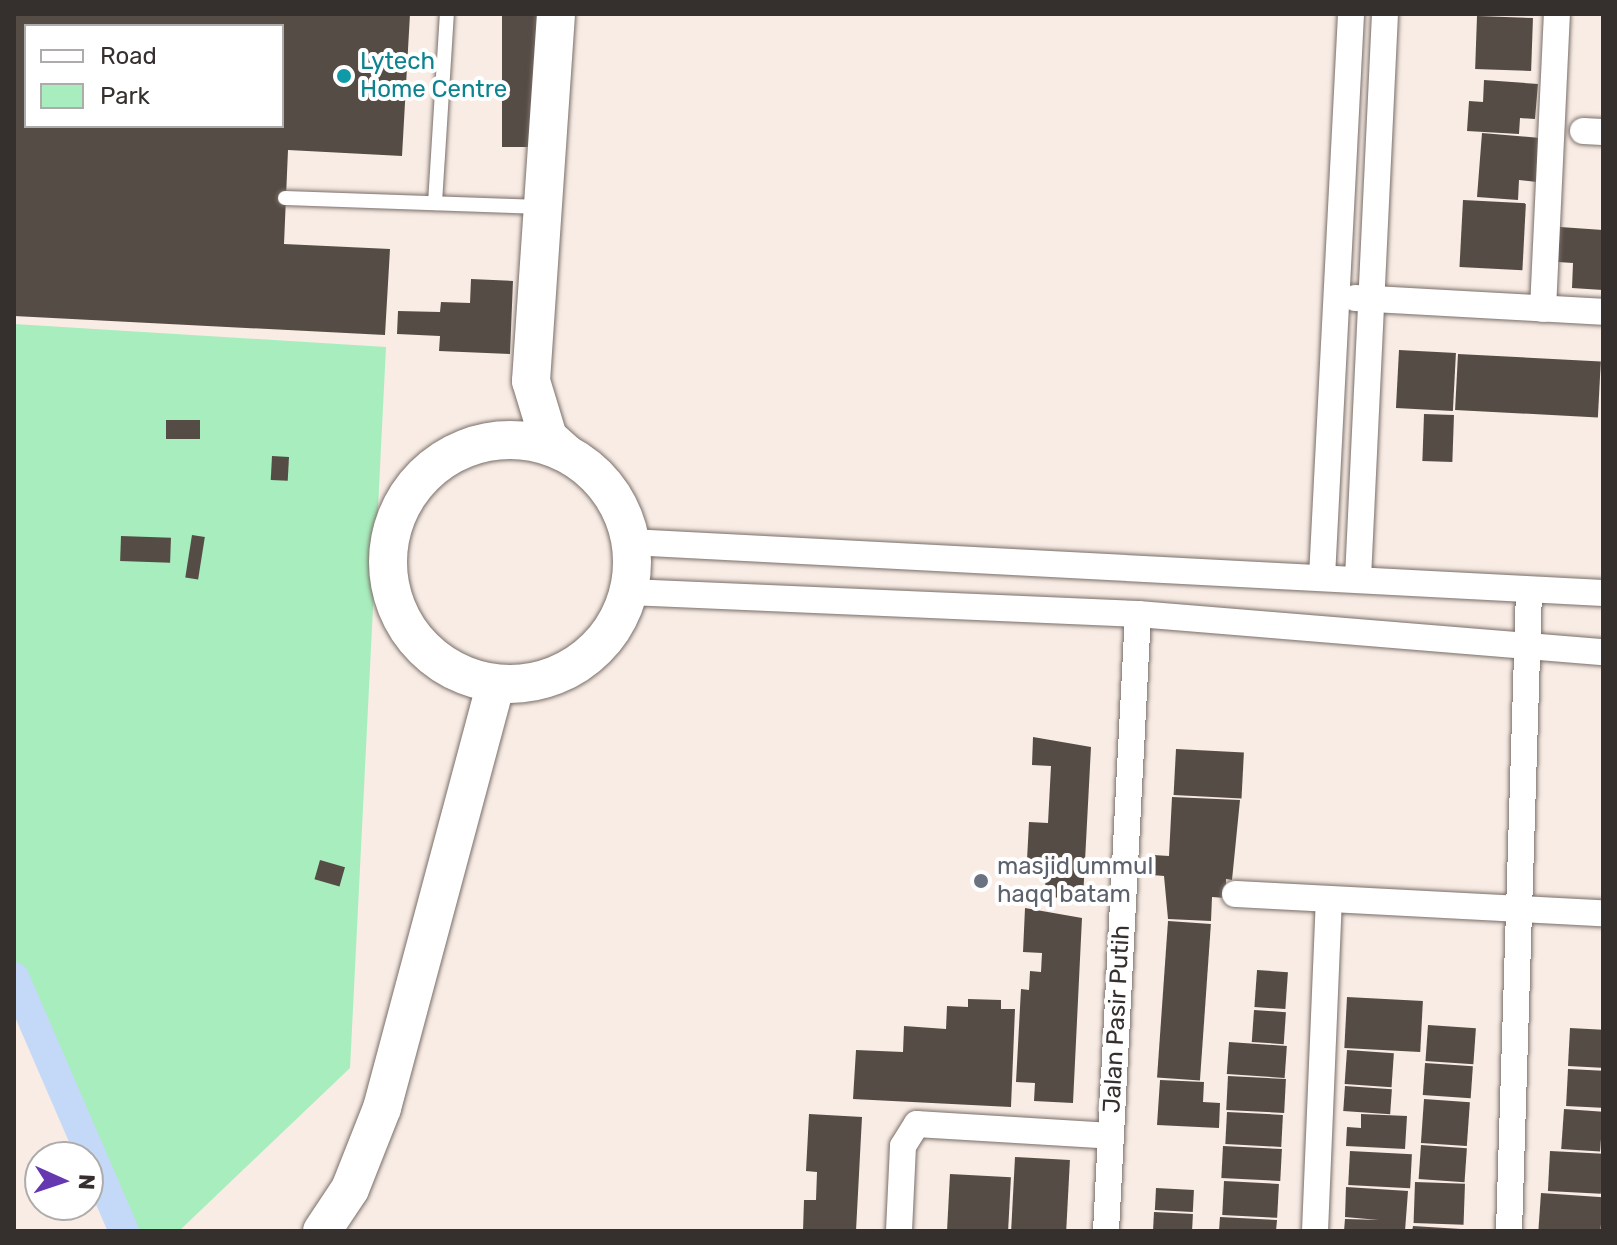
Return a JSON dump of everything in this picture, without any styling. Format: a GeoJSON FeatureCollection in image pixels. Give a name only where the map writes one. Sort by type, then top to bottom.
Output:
{"type":"FeatureCollection","features":[{"type":"Feature","properties":{"kind":"street"},"geometry":{"type":"LineString","coordinates":[[531,381],[507,426],[487,441],[446,456],[414,485],[393,523],[387,566],[396,609],[419,646],[454,672],[495,685],[564,673],[615,625],[629,592],[630,542],[611,495],[548,437],[531,381],[556,14]]}},
{"type":"Feature","properties":{"kind":"street"},"geometry":{"type":"LineString","coordinates":[[1322,577],[1351,14]]}},
{"type":"Feature","properties":{"kind":"street"},"geometry":{"type":"LineString","coordinates":[[1358,578],[1385,14]]}},
{"type":"Feature","properties":{"kind":"street"},"geometry":{"type":"LineString","coordinates":[[1543,309],[1557,14]]}},
{"type":"Feature","properties":{"kind":"street"},"geometry":{"type":"LineString","coordinates":[[1338,297],[1603,312]]}},
{"type":"Feature","properties":{"kind":"street"},"geometry":{"type":"LineString","coordinates":[[487,441],[531,440],[566,453]]}},
{"type":"Feature","properties":{"kind":"street"},"geometry":{"type":"LineString","coordinates":[[630,542],[1603,593]]}},
{"type":"Feature","properties":{"kind":"street"},"geometry":{"type":"LineString","coordinates":[[1509,1231],[1525,910],[1529,591]]}},
{"type":"Feature","properties":{"kind":"street"},"geometry":{"type":"LineString","coordinates":[[629,592],[1138,614],[1603,652]]}},
{"type":"Feature","properties":{"kind":"street","name":"Jalan Pasir Putih"},"geometry":{"type":"LineString","coordinates":[[1106,1231],[1138,614]]}},
{"type":"Feature","properties":{"kind":"street"},"geometry":{"type":"LineString","coordinates":[[322,1231],[350,1189],[382,1108],[495,685]]}},
{"type":"Feature","properties":{"kind":"street"},"geometry":{"type":"LineString","coordinates":[[1235,894],[1603,913]]}},
{"type":"Feature","properties":{"kind":"street"},"geometry":{"type":"LineString","coordinates":[[1315,1231],[1329,900]]}},
{"type":"Feature","properties":{"kind":"street","name":"Jalan Pasir Putih"},"geometry":{"type":"LineString","coordinates":[[899,1231],[903,1146],[917,1124],[1111,1136]]}},
{"type":"Feature","properties":{"kind":"lane"},"geometry":{"type":"LineString","coordinates":[[435,203],[447,14]]}},
{"type":"Feature","properties":{"kind":"lane"},"geometry":{"type":"LineString","coordinates":[[285,198],[542,207]]}},
{"type":"Feature","properties":{"kind":"green space"},"geometry":{"type":"Polygon","coordinates":[[[14,324],[386,347],[350,1068],[179,1231],[124,1231],[104,1185],[104,1141],[85,1141],[14,977],[14,324]]]}},
{"type":"Feature","properties":{"kind":"building"},"geometry":{"type":"Polygon","coordinates":[[[14,14],[410,14],[402,156],[288,150],[284,244],[390,249],[385,335],[14,316],[14,14]]]}},
{"type":"Feature","properties":{"kind":"building"},"geometry":{"type":"Polygon","coordinates":[[[502,14],[539,14],[539,147],[502,147],[502,14]]]}},
{"type":"Feature","properties":{"kind":"building"},"geometry":{"type":"Polygon","coordinates":[[[1477,16],[1533,18],[1531,71],[1475,69],[1477,16]]]}},
{"type":"Feature","properties":{"kind":"building"},"geometry":{"type":"Polygon","coordinates":[[[1484,80],[1538,84],[1535,119],[1520,118],[1519,134],[1467,131],[1469,101],[1483,102],[1484,80]]]}},
{"type":"Feature","properties":{"kind":"building"},"geometry":{"type":"Polygon","coordinates":[[[1482,133],[1540,138],[1537,182],[1519,180],[1518,200],[1477,197],[1482,133]]]}},
{"type":"Feature","properties":{"kind":"building"},"geometry":{"type":"Polygon","coordinates":[[[1463,200],[1526,203],[1522,270],[1459,267],[1463,200]]]}},
{"type":"Feature","properties":{"kind":"building"},"geometry":{"type":"Polygon","coordinates":[[[1560,227],[1603,230],[1603,290],[1572,288],[1573,263],[1558,262],[1560,227]]]}},
{"type":"Feature","properties":{"kind":"building"},"geometry":{"type":"Polygon","coordinates":[[[471,279],[513,281],[510,354],[439,351],[440,336],[397,334],[398,311],[440,312],[441,302],[470,303],[471,279]]]}},
{"type":"Feature","properties":{"kind":"building"},"geometry":{"type":"Polygon","coordinates":[[[1399,350],[1456,353],[1453,411],[1396,408],[1399,350]]]}},
{"type":"Feature","properties":{"kind":"building"},"geometry":{"type":"Polygon","coordinates":[[[1458,354],[1601,361],[1598,417],[1455,410],[1458,354]]]}},
{"type":"Feature","properties":{"kind":"building"},"geometry":{"type":"Polygon","coordinates":[[[1424,414],[1454,415],[1452,462],[1422,461],[1424,414]]]}},
{"type":"Feature","properties":{"kind":"building"},"geometry":{"type":"Polygon","coordinates":[[[166,420],[200,420],[200,439],[166,439],[166,420]]]}},
{"type":"Feature","properties":{"kind":"building"},"geometry":{"type":"Polygon","coordinates":[[[272,456],[289,457],[288,481],[271,480],[272,456]]]}},
{"type":"Feature","properties":{"kind":"building"},"geometry":{"type":"Polygon","coordinates":[[[192,535],[205,537],[198,580],[185,577],[192,535]]]}},
{"type":"Feature","properties":{"kind":"building"},"geometry":{"type":"Polygon","coordinates":[[[121,536],[171,538],[170,563],[120,561],[121,536]]]}},
{"type":"Feature","properties":{"kind":"building"},"geometry":{"type":"Polygon","coordinates":[[[1033,737],[1091,747],[1083,899],[1045,897],[1046,861],[1027,860],[1029,822],[1048,823],[1051,766],[1032,765],[1033,737]]]}},
{"type":"Feature","properties":{"kind":"building"},"geometry":{"type":"Polygon","coordinates":[[[1176,749],[1244,753],[1241,798],[1174,795],[1176,749]]]}},
{"type":"Feature","properties":{"kind":"building"},"geometry":{"type":"Polygon","coordinates":[[[1172,797],[1240,800],[1232,880],[1226,879],[1226,898],[1212,897],[1211,921],[1168,919],[1164,876],[1152,875],[1153,855],[1169,856],[1172,797]]]}},
{"type":"Feature","properties":{"kind":"building"},"geometry":{"type":"Polygon","coordinates":[[[320,860],[345,867],[339,886],[314,879],[320,860]]]}},
{"type":"Feature","properties":{"kind":"building"},"geometry":{"type":"Polygon","coordinates":[[[1025,908],[1082,918],[1073,1103],[1034,1101],[1035,1083],[1016,1082],[1021,989],[1029,990],[1030,971],[1041,972],[1042,953],[1023,952],[1025,908]]]}},
{"type":"Feature","properties":{"kind":"building"},"geometry":{"type":"Polygon","coordinates":[[[1168,921],[1211,924],[1200,1081],[1157,1078],[1168,921]]]}},
{"type":"Feature","properties":{"kind":"building"},"geometry":{"type":"Polygon","coordinates":[[[1257,970],[1288,972],[1285,1009],[1254,1007],[1257,970]]]}},
{"type":"Feature","properties":{"kind":"building"},"geometry":{"type":"Polygon","coordinates":[[[1347,997],[1423,1001],[1420,1052],[1344,1048],[1347,997]]]}},
{"type":"Feature","properties":{"kind":"building"},"geometry":{"type":"Polygon","coordinates":[[[968,999],[1001,1000],[1001,1009],[1015,1009],[1011,1107],[853,1099],[856,1050],[903,1052],[904,1026],[946,1029],[947,1006],[968,1007],[968,999]]]}},
{"type":"Feature","properties":{"kind":"building"},"geometry":{"type":"Polygon","coordinates":[[[1254,1010],[1286,1012],[1284,1044],[1252,1042],[1254,1010]]]}},
{"type":"Feature","properties":{"kind":"building"},"geometry":{"type":"Polygon","coordinates":[[[1428,1025],[1476,1028],[1473,1064],[1425,1061],[1428,1025]]]}},
{"type":"Feature","properties":{"kind":"building"},"geometry":{"type":"Polygon","coordinates":[[[1570,1028],[1603,1030],[1601,1068],[1568,1066],[1570,1028]]]}},
{"type":"Feature","properties":{"kind":"building"},"geometry":{"type":"Polygon","coordinates":[[[1229,1042],[1287,1046],[1285,1078],[1227,1074],[1229,1042]]]}},
{"type":"Feature","properties":{"kind":"building"},"geometry":{"type":"Polygon","coordinates":[[[1347,1050],[1394,1053],[1392,1087],[1345,1084],[1347,1050]]]}},
{"type":"Feature","properties":{"kind":"building"},"geometry":{"type":"Polygon","coordinates":[[[1425,1063],[1473,1066],[1471,1098],[1423,1095],[1425,1063]]]}},
{"type":"Feature","properties":{"kind":"building"},"geometry":{"type":"Polygon","coordinates":[[[1568,1069],[1603,1071],[1601,1108],[1566,1106],[1568,1069]]]}},
{"type":"Feature","properties":{"kind":"building"},"geometry":{"type":"Polygon","coordinates":[[[1228,1076],[1286,1079],[1284,1113],[1226,1110],[1228,1076]]]}},
{"type":"Feature","properties":{"kind":"building"},"geometry":{"type":"Polygon","coordinates":[[[1160,1080],[1204,1082],[1203,1102],[1220,1103],[1219,1128],[1157,1125],[1160,1080]]]}},
{"type":"Feature","properties":{"kind":"building"},"geometry":{"type":"Polygon","coordinates":[[[1345,1086],[1392,1089],[1390,1114],[1343,1111],[1345,1086]]]}},
{"type":"Feature","properties":{"kind":"building"},"geometry":{"type":"Polygon","coordinates":[[[1424,1099],[1470,1102],[1467,1146],[1421,1143],[1424,1099]]]}},
{"type":"Feature","properties":{"kind":"building"},"geometry":{"type":"Polygon","coordinates":[[[1564,1109],[1603,1112],[1600,1152],[1561,1149],[1564,1109]]]}},
{"type":"Feature","properties":{"kind":"building"},"geometry":{"type":"Polygon","coordinates":[[[1227,1112],[1283,1115],[1281,1147],[1225,1144],[1227,1112]]]}},
{"type":"Feature","properties":{"kind":"building"},"geometry":{"type":"Polygon","coordinates":[[[809,1114],[862,1117],[856,1231],[803,1231],[804,1200],[816,1200],[817,1172],[806,1171],[809,1114]]]}},
{"type":"Feature","properties":{"kind":"building"},"geometry":{"type":"Polygon","coordinates":[[[1361,1114],[1407,1116],[1405,1149],[1346,1146],[1347,1127],[1361,1128],[1361,1114]]]}},
{"type":"Feature","properties":{"kind":"building"},"geometry":{"type":"Polygon","coordinates":[[[1421,1145],[1467,1148],[1465,1182],[1419,1179],[1421,1145]]]}},
{"type":"Feature","properties":{"kind":"building"},"geometry":{"type":"Polygon","coordinates":[[[1223,1146],[1282,1149],[1280,1181],[1221,1178],[1223,1146]]]}},
{"type":"Feature","properties":{"kind":"building"},"geometry":{"type":"Polygon","coordinates":[[[1350,1151],[1412,1154],[1410,1188],[1348,1185],[1350,1151]]]}},
{"type":"Feature","properties":{"kind":"building"},"geometry":{"type":"Polygon","coordinates":[[[1550,1151],[1603,1154],[1601,1194],[1548,1191],[1550,1151]]]}},
{"type":"Feature","properties":{"kind":"building"},"geometry":{"type":"Polygon","coordinates":[[[1015,1157],[1070,1160],[1066,1231],[1011,1231],[1015,1157]]]}},
{"type":"Feature","properties":{"kind":"building"},"geometry":{"type":"Polygon","coordinates":[[[950,1174],[1011,1177],[1008,1231],[947,1231],[950,1174]]]}},
{"type":"Feature","properties":{"kind":"building"},"geometry":{"type":"Polygon","coordinates":[[[1224,1181],[1279,1184],[1277,1218],[1222,1215],[1224,1181]]]}},
{"type":"Feature","properties":{"kind":"building"},"geometry":{"type":"Polygon","coordinates":[[[1415,1182],[1465,1184],[1464,1225],[1414,1223],[1415,1182]]]}},
{"type":"Feature","properties":{"kind":"building"},"geometry":{"type":"Polygon","coordinates":[[[1346,1187],[1408,1191],[1405,1231],[1344,1231],[1345,1219],[1379,1220],[1345,1217],[1346,1187]]]}},
{"type":"Feature","properties":{"kind":"building"},"geometry":{"type":"Polygon","coordinates":[[[1156,1188],[1194,1190],[1193,1212],[1155,1210],[1156,1188]]]}},
{"type":"Feature","properties":{"kind":"building"},"geometry":{"type":"Polygon","coordinates":[[[1541,1193],[1603,1197],[1600,1231],[1538,1229],[1541,1193]]]}},
{"type":"Feature","properties":{"kind":"building"},"geometry":{"type":"Polygon","coordinates":[[[1154,1212],[1193,1214],[1192,1231],[1153,1231],[1154,1212]]]}},
{"type":"Feature","properties":{"kind":"building"},"geometry":{"type":"Polygon","coordinates":[[[1220,1217],[1277,1220],[1276,1231],[1219,1231],[1220,1217]]]}},
{"type":"Feature","properties":{"kind":"building"},"geometry":{"type":"Polygon","coordinates":[[[1413,1226],[1461,1229],[1461,1231],[1412,1231],[1413,1226]]]}},
{"type":"Feature","properties":{"kind":"waterway"},"geometry":{"type":"LineString","coordinates":[[14,977],[124,1231]]}},
{"type":"Feature","properties":{"kind":"place","name":"Lytech Home Centre"},"geometry":{"type":"Point","coordinates":[344,76]}},
{"type":"Feature","properties":{"kind":"place","name":"masjid ummul haqq batam"},"geometry":{"type":"Point","coordinates":[981,881]}}]}
